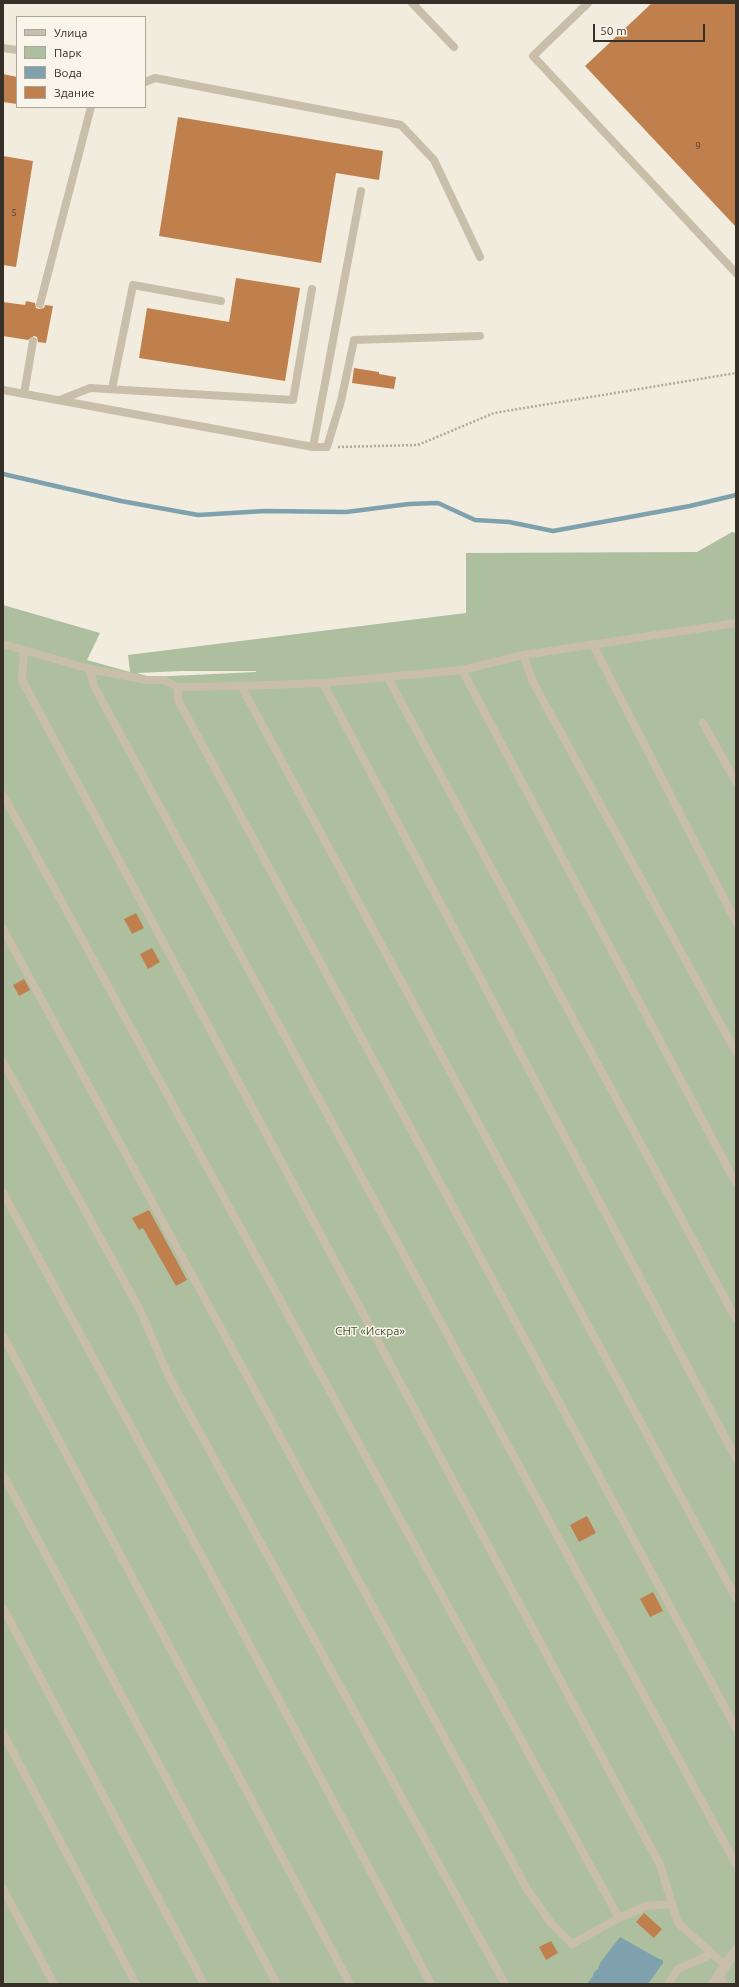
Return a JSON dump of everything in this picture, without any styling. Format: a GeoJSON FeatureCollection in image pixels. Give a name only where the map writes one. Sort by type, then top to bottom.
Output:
{"type":"FeatureCollection","features":[{"type":"Feature","properties":{"kind":"street"},"geometry":{"type":"LineString","coordinates":[[719,1981],[725,1964],[736,1950]]}},
{"type":"Feature","properties":{"kind":"lane"},"geometry":{"type":"LineString","coordinates":[[412,3],[454,47]]}},
{"type":"Feature","properties":{"kind":"lane"},"geometry":{"type":"LineString","coordinates":[[588,3],[533,56],[736,273]]}},
{"type":"Feature","properties":{"kind":"lane"},"geometry":{"type":"LineString","coordinates":[[3,48],[16,50]]}},
{"type":"Feature","properties":{"kind":"lane"},"geometry":{"type":"LineString","coordinates":[[146,82],[155,78],[401,125],[434,160],[480,257]]}},
{"type":"Feature","properties":{"kind":"lane"},"geometry":{"type":"LineString","coordinates":[[40,304],[90,108]]}},
{"type":"Feature","properties":{"kind":"lane"},"geometry":{"type":"LineString","coordinates":[[314,447],[361,191]]}},
{"type":"Feature","properties":{"kind":"lane"},"geometry":{"type":"LineString","coordinates":[[112,389],[133,285],[221,301]]}},
{"type":"Feature","properties":{"kind":"lane"},"geometry":{"type":"LineString","coordinates":[[59,400],[90,388],[293,400],[312,289]]}},
{"type":"Feature","properties":{"kind":"lane"},"geometry":{"type":"LineString","coordinates":[[3,390],[314,447],[327,447],[341,400],[354,340],[480,336]]}},
{"type":"Feature","properties":{"kind":"lane"},"geometry":{"type":"LineString","coordinates":[[24,394],[33,341]]}},
{"type":"Feature","properties":{"kind":"lane"},"geometry":{"type":"LineString","coordinates":[[3,644],[90,669],[146,680],[163,680],[178,687],[240,686],[323,683],[462,670],[523,655],[736,623]]}},
{"type":"Feature","properties":{"kind":"lane"},"geometry":{"type":"LineString","coordinates":[[593,645],[736,922]]}},
{"type":"Feature","properties":{"kind":"lane"},"geometry":{"type":"LineString","coordinates":[[24,650],[22,680],[660,1865],[678,1923],[725,1964]]}},
{"type":"Feature","properties":{"kind":"lane"},"geometry":{"type":"LineString","coordinates":[[523,655],[533,682],[736,1052]]}},
{"type":"Feature","properties":{"kind":"lane"},"geometry":{"type":"LineString","coordinates":[[90,669],[94,686],[736,1864]]}},
{"type":"Feature","properties":{"kind":"lane"},"geometry":{"type":"LineString","coordinates":[[462,670],[736,1183]]}},
{"type":"Feature","properties":{"kind":"lane"},"geometry":{"type":"LineString","coordinates":[[388,678],[736,1319]]}},
{"type":"Feature","properties":{"kind":"lane"},"geometry":{"type":"LineString","coordinates":[[323,683],[736,1458]]}},
{"type":"Feature","properties":{"kind":"lane"},"geometry":{"type":"LineString","coordinates":[[240,686],[736,1598]]}},
{"type":"Feature","properties":{"kind":"lane"},"geometry":{"type":"LineString","coordinates":[[178,687],[178,700],[736,1728]]}},
{"type":"Feature","properties":{"kind":"lane"},"geometry":{"type":"LineString","coordinates":[[703,723],[736,782]]}},
{"type":"Feature","properties":{"kind":"lane"},"geometry":{"type":"LineString","coordinates":[[3,795],[618,1918]]}},
{"type":"Feature","properties":{"kind":"lane"},"geometry":{"type":"LineString","coordinates":[[3,929],[527,1889],[551,1923],[572,1944],[618,1918],[646,1906],[672,1904]]}},
{"type":"Feature","properties":{"kind":"lane"},"geometry":{"type":"LineString","coordinates":[[3,1062],[140,1310],[169,1377],[505,1984]]}},
{"type":"Feature","properties":{"kind":"lane"},"geometry":{"type":"LineString","coordinates":[[3,1193],[211,1574],[431,1984]]}},
{"type":"Feature","properties":{"kind":"lane"},"geometry":{"type":"LineString","coordinates":[[3,1336],[350,1984]]}},
{"type":"Feature","properties":{"kind":"lane"},"geometry":{"type":"LineString","coordinates":[[3,1476],[277,1984]]}},
{"type":"Feature","properties":{"kind":"lane"},"geometry":{"type":"LineString","coordinates":[[3,1608],[204,1984]]}},
{"type":"Feature","properties":{"kind":"lane"},"geometry":{"type":"LineString","coordinates":[[3,1733],[136,1984]]}},
{"type":"Feature","properties":{"kind":"lane"},"geometry":{"type":"LineString","coordinates":[[3,1889],[54,1984]]}},
{"type":"Feature","properties":{"kind":"lane"},"geometry":{"type":"LineString","coordinates":[[668,1984],[678,1970],[712,1954]]}},
{"type":"Feature","properties":{"kind":"path"},"geometry":{"type":"LineString","coordinates":[[327,447],[418,445],[494,413],[736,373]]}},
{"type":"Feature","properties":{"kind":"green space","name":"СНТ «Искра»"},"geometry":{"type":"Polygon","coordinates":[[[732,532],[736,533],[736,1984],[3,1984],[3,605],[100,633],[87,660],[130,672],[128,655],[466,613],[466,553],[697,552],[732,532]],[[181,671],[137,673],[150,677],[256,671],[181,671]]]}},
{"type":"Feature","properties":{"kind":"water"},"geometry":{"type":"Polygon","coordinates":[[[620,1937],[663,1960],[663,1963],[648,1984],[587,1984],[594,1972],[598,1969],[600,1963],[620,1937]]]}},
{"type":"Feature","properties":{"kind":"building"},"geometry":{"type":"Polygon","coordinates":[[[652,3],[736,3],[736,227],[585,66],[652,3]]]}},
{"type":"Feature","properties":{"kind":"building"},"geometry":{"type":"Polygon","coordinates":[[[3,74],[16,77],[16,104],[3,102],[3,74]]]}},
{"type":"Feature","properties":{"kind":"building"},"geometry":{"type":"Polygon","coordinates":[[[178,117],[383,151],[379,180],[336,173],[321,263],[159,236],[178,117]]]}},
{"type":"Feature","properties":{"kind":"building"},"geometry":{"type":"Polygon","coordinates":[[[3,156],[33,161],[16,267],[3,265],[3,156]]]}},
{"type":"Feature","properties":{"kind":"building"},"geometry":{"type":"Polygon","coordinates":[[[236,278],[300,288],[285,381],[139,358],[147,308],[229,322],[236,278]]]}},
{"type":"Feature","properties":{"kind":"building"},"geometry":{"type":"Polygon","coordinates":[[[26,301],[35,303],[36,308],[39,309],[44,308],[45,305],[53,306],[46,343],[38,342],[37,337],[34,336],[28,340],[3,336],[3,302],[25,305],[26,301]]]}},
{"type":"Feature","properties":{"kind":"building"},"geometry":{"type":"Polygon","coordinates":[[[354,368],[379,372],[379,374],[396,377],[394,389],[352,383],[354,368]]]}},
{"type":"Feature","properties":{"kind":"building"},"geometry":{"type":"Polygon","coordinates":[[[136,913],[144,928],[132,934],[124,919],[136,913]]]}},
{"type":"Feature","properties":{"kind":"building"},"geometry":{"type":"Polygon","coordinates":[[[152,948],[160,962],[148,969],[140,954],[152,948]]]}},
{"type":"Feature","properties":{"kind":"building"},"geometry":{"type":"Polygon","coordinates":[[[24,979],[30,990],[19,996],[13,985],[24,979]]]}},
{"type":"Feature","properties":{"kind":"building"},"geometry":{"type":"Polygon","coordinates":[[[149,1210],[187,1280],[176,1286],[143,1228],[139,1230],[132,1218],[149,1210]]]}},
{"type":"Feature","properties":{"kind":"building"},"geometry":{"type":"Polygon","coordinates":[[[587,1516],[596,1533],[579,1542],[570,1525],[587,1516]]]}},
{"type":"Feature","properties":{"kind":"building"},"geometry":{"type":"Polygon","coordinates":[[[653,1592],[663,1611],[650,1617],[640,1599],[653,1592]]]}},
{"type":"Feature","properties":{"kind":"building"},"geometry":{"type":"Polygon","coordinates":[[[644,1913],[662,1929],[654,1938],[636,1922],[644,1913]]]}},
{"type":"Feature","properties":{"kind":"building"},"geometry":{"type":"Polygon","coordinates":[[[551,1941],[558,1953],[546,1960],[539,1947],[551,1941]]]}},
{"type":"Feature","properties":{"kind":"waterway"},"geometry":{"type":"LineString","coordinates":[[3,474],[121,501],[198,515],[265,511],[346,512],[409,504],[438,503],[475,520],[509,522],[553,531],[690,506],[736,495]]}}]}
